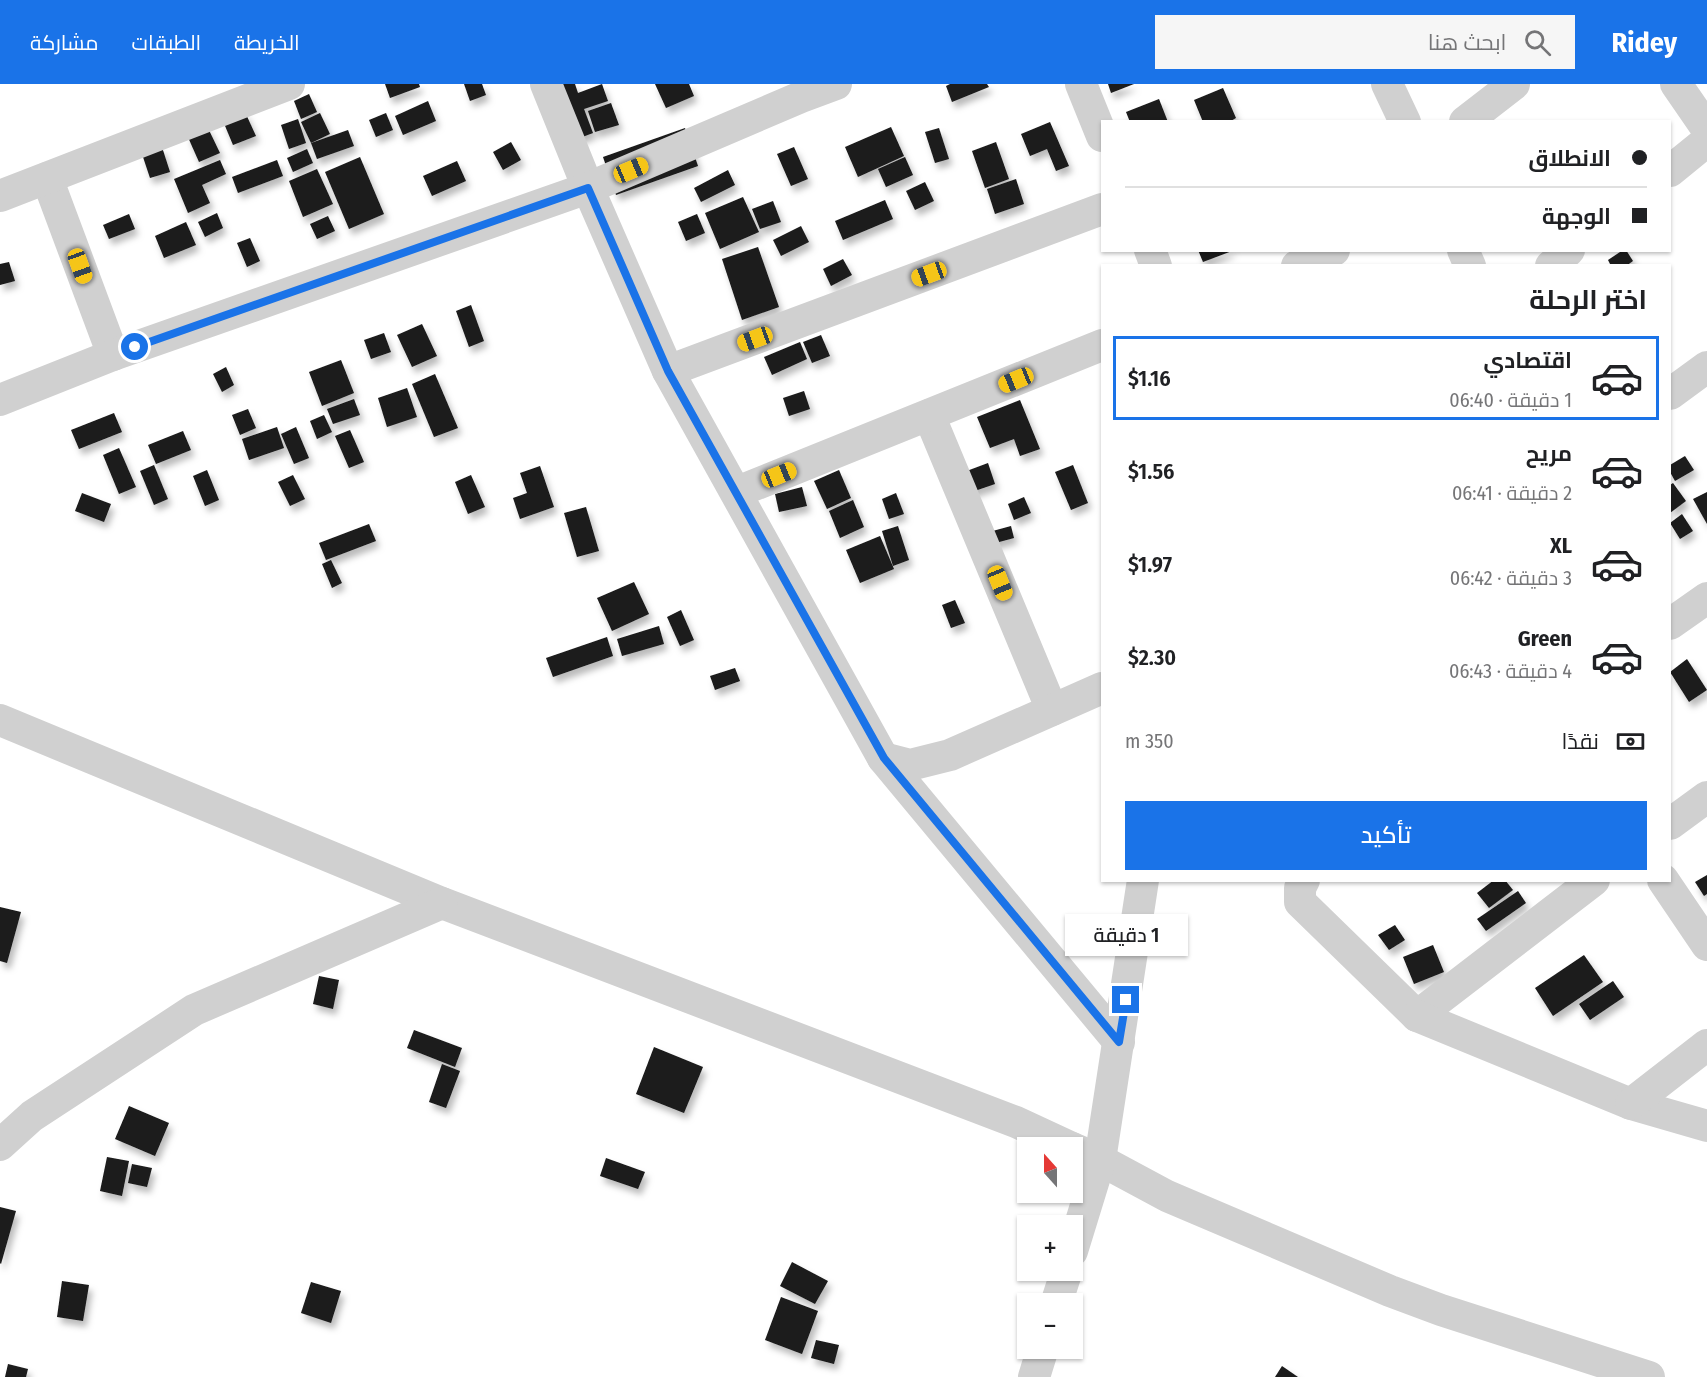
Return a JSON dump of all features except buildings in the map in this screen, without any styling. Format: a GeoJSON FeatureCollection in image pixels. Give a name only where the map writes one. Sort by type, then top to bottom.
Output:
{"type":"FeatureCollection","features":[{"type":"Feature","properties":{"kind":"street"},"geometry":{"type":"LineString","coordinates":[[0,196],[289,84]]}},
{"type":"Feature","properties":{"kind":"street"},"geometry":{"type":"LineString","coordinates":[[546,84],[588,188],[668,371],[884,758],[1119,1042]]}},
{"type":"Feature","properties":{"kind":"street"},"geometry":{"type":"LineString","coordinates":[[0,400],[113,355],[588,188],[799,90],[836,84]]}},
{"type":"Feature","properties":{"kind":"street"},"geometry":{"type":"LineString","coordinates":[[1081,84],[1101,134]]}},
{"type":"Feature","properties":{"kind":"street"},"geometry":{"type":"LineString","coordinates":[[1387,84],[1404,120]]}},
{"type":"Feature","properties":{"kind":"street"},"geometry":{"type":"LineString","coordinates":[[1468,120],[1515,84]]}},
{"type":"Feature","properties":{"kind":"street"},"geometry":{"type":"LineString","coordinates":[[1676,84],[1707,129]]}},
{"type":"Feature","properties":{"kind":"street"},"geometry":{"type":"LineString","coordinates":[[1671,170],[1707,141]]}},
{"type":"Feature","properties":{"kind":"street"},"geometry":{"type":"LineString","coordinates":[[47,178],[113,355]]}},
{"type":"Feature","properties":{"kind":"street"},"geometry":{"type":"LineString","coordinates":[[668,371],[1101,209]]}},
{"type":"Feature","properties":{"kind":"street"},"geometry":{"type":"LineString","coordinates":[[1302,264],[1329,252]]}},
{"type":"Feature","properties":{"kind":"street"},"geometry":{"type":"LineString","coordinates":[[1553,264],[1567,252]]}},
{"type":"Feature","properties":{"kind":"street"},"geometry":{"type":"LineString","coordinates":[[736,492],[1101,345]]}},
{"type":"Feature","properties":{"kind":"street"},"geometry":{"type":"LineString","coordinates":[[1671,393],[1707,367]]}},
{"type":"Feature","properties":{"kind":"street"},"geometry":{"type":"LineString","coordinates":[[929,415],[1052,710]]}},
{"type":"Feature","properties":{"kind":"street"},"geometry":{"type":"LineString","coordinates":[[1671,623],[1707,598]]}},
{"type":"Feature","properties":{"kind":"street"},"geometry":{"type":"LineString","coordinates":[[884,758],[910,765],[950,755],[1101,688]]}},
{"type":"Feature","properties":{"kind":"street"},"geometry":{"type":"LineString","coordinates":[[0,720],[442,903],[1016,1122],[1048,1137]]}},
{"type":"Feature","properties":{"kind":"street"},"geometry":{"type":"LineString","coordinates":[[1671,823],[1707,797]]}},
{"type":"Feature","properties":{"kind":"street"},"geometry":{"type":"LineString","coordinates":[[1083,1215],[1100,1160],[1143,882]]}},
{"type":"Feature","properties":{"kind":"street"},"geometry":{"type":"LineString","coordinates":[[1303,882],[1300,888],[1300,903],[1417,1016],[1630,1104],[1707,1126]]}},
{"type":"Feature","properties":{"kind":"street"},"geometry":{"type":"LineString","coordinates":[[1417,1016],[1591,882]]}},
{"type":"Feature","properties":{"kind":"street"},"geometry":{"type":"LineString","coordinates":[[1664,882],[1707,945]]}},
{"type":"Feature","properties":{"kind":"street"},"geometry":{"type":"LineString","coordinates":[[0,1145],[32,1116],[194,1010],[442,903]]}},
{"type":"Feature","properties":{"kind":"street"},"geometry":{"type":"LineString","coordinates":[[1630,1104],[1707,1045]]}},
{"type":"Feature","properties":{"kind":"street"},"geometry":{"type":"LineString","coordinates":[[1083,1153],[1167,1197],[1390,1291],[1441,1310],[1650,1377]]}},
{"type":"Feature","properties":{"kind":"street"},"geometry":{"type":"LineString","coordinates":[[1034,1377],[1040,1359]]}},
{"type":"Feature","properties":{"kind":"route"},"geometry":{"type":"LineString","coordinates":[[135,347],[588,188],[668,371],[884,758],[1119,1042],[1126,1000]]}}]}
